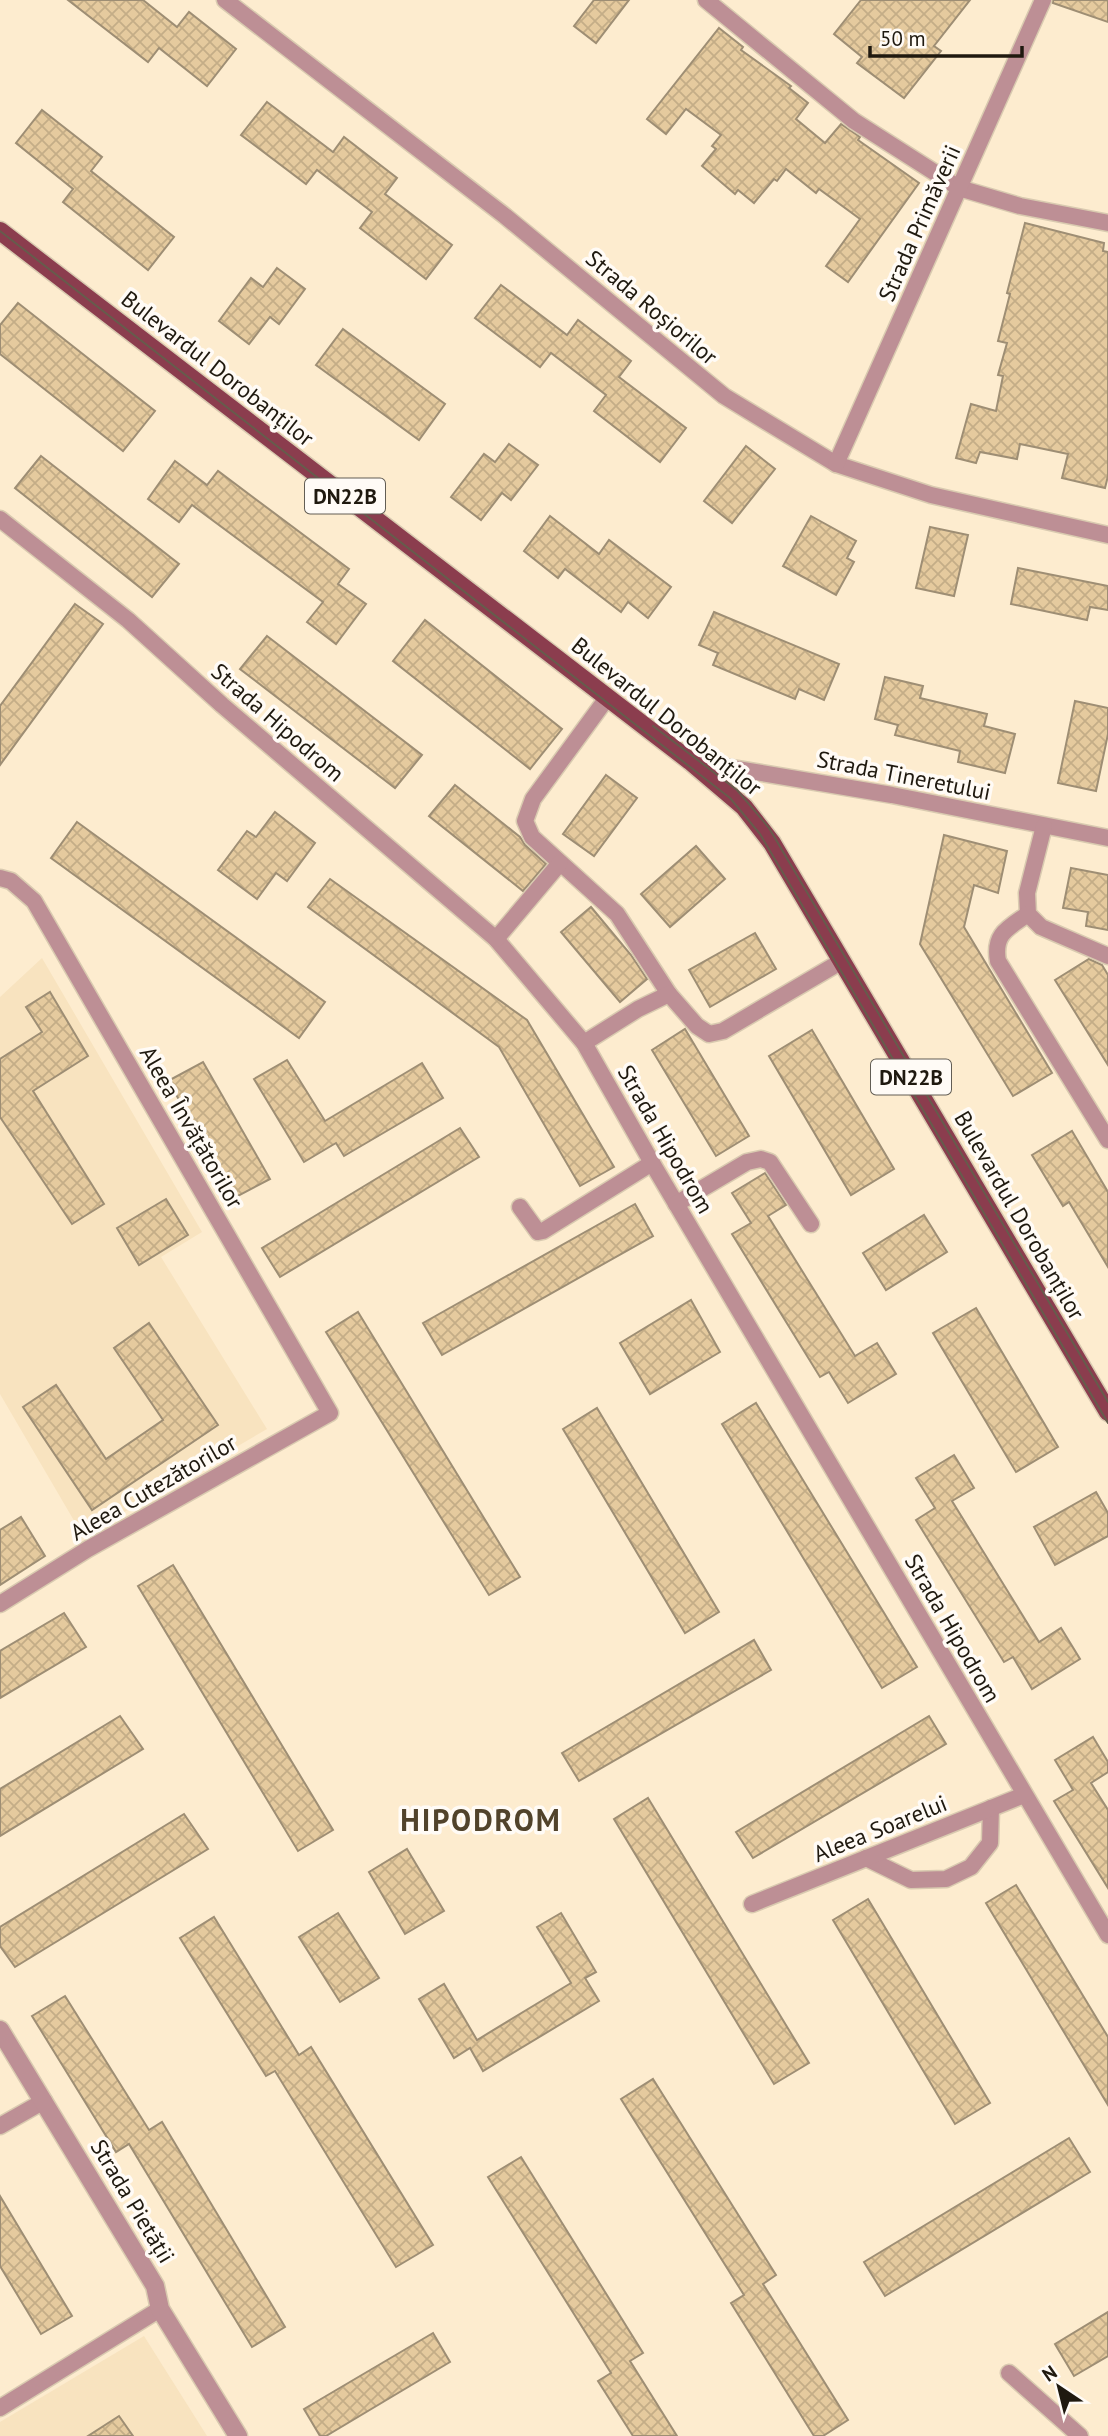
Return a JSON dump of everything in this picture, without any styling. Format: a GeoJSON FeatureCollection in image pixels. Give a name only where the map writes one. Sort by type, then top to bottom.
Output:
{"type":"FeatureCollection","features":[{"type":"Feature","properties":{"kind":"main road","name":"Bulevardul Dorobanților"},"geometry":{"type":"LineString","coordinates":[[0,231],[727,790],[757,822],[772,843],[1108,1412]]}},
{"type":"Feature","properties":{"kind":"street","name":"Strada Roșiorilor"},"geometry":{"type":"LineString","coordinates":[[225,0],[505,216],[724,396],[836,464],[931,495],[1108,535]]}},
{"type":"Feature","properties":{"kind":"street"},"geometry":{"type":"LineString","coordinates":[[706,0],[854,121],[959,188],[1020,206],[1108,223]]}},
{"type":"Feature","properties":{"kind":"street","name":"Strada Primăverii"},"geometry":{"type":"LineString","coordinates":[[836,464],[1043,0]]}},
{"type":"Feature","properties":{"kind":"street","name":"Strada Hipodrom"},"geometry":{"type":"LineString","coordinates":[[0,519],[128,620],[222,705],[496,939],[584,1043],[676,1204],[1108,1936]]}},
{"type":"Feature","properties":{"kind":"street"},"geometry":{"type":"LineString","coordinates":[[607,698],[533,799],[525,821],[532,837],[617,914],[669,994],[697,1026],[709,1034],[723,1031],[842,961]]}},
{"type":"Feature","properties":{"kind":"street","name":"Strada Tineretului"},"geometry":{"type":"LineString","coordinates":[[690,761],[892,795],[1108,838]]}},
{"type":"Feature","properties":{"kind":"street"},"geometry":{"type":"LineString","coordinates":[[1044,826],[1027,893],[1028,914],[1041,927],[1108,956]]}},
{"type":"Feature","properties":{"kind":"street"},"geometry":{"type":"LineString","coordinates":[[496,939],[560,863]]}},
{"type":"Feature","properties":{"kind":"street","name":"Aleea Învățătorilor"},"geometry":{"type":"LineString","coordinates":[[0,878],[11,881],[34,901],[330,1413]]}},
{"type":"Feature","properties":{"kind":"street"},"geometry":{"type":"LineString","coordinates":[[1028,914],[1003,931],[996,948],[998,961],[1108,1140]]}},
{"type":"Feature","properties":{"kind":"street"},"geometry":{"type":"LineString","coordinates":[[584,1043],[638,1009],[669,994]]}},
{"type":"Feature","properties":{"kind":"street"},"geometry":{"type":"LineString","coordinates":[[676,1204],[747,1162],[761,1159],[771,1162],[811,1224]]}},
{"type":"Feature","properties":{"kind":"street"},"geometry":{"type":"LineString","coordinates":[[520,1207],[538,1232],[543,1231],[652,1163]]}},
{"type":"Feature","properties":{"kind":"street","name":"Aleea Cutezătorilor"},"geometry":{"type":"LineString","coordinates":[[0,1604],[74,1558],[330,1413]]}},
{"type":"Feature","properties":{"kind":"street","name":"Aleea Soarelui"},"geometry":{"type":"LineString","coordinates":[[752,1904],[1024,1794]]}},
{"type":"Feature","properties":{"kind":"street"},"geometry":{"type":"LineString","coordinates":[[866,1858],[911,1880],[946,1879],[971,1867],[990,1843],[991,1808]]}},
{"type":"Feature","properties":{"kind":"street","name":"Strada Pietății"},"geometry":{"type":"LineString","coordinates":[[0,2030],[155,2286],[160,2309],[238,2436]]}},
{"type":"Feature","properties":{"kind":"street"},"geometry":{"type":"LineString","coordinates":[[0,2126],[44,2101]]}},
{"type":"Feature","properties":{"kind":"street"},"geometry":{"type":"LineString","coordinates":[[0,2408],[160,2309]]}},
{"type":"Feature","properties":{"kind":"street"},"geometry":{"type":"LineString","coordinates":[[1009,2373],[1080,2436]]}},
{"type":"Feature","properties":{"kind":"shaded area"},"geometry":{"type":"Polygon","coordinates":[[[42,958],[202,1232],[161,1257],[267,1429],[83,1536],[0,1394],[0,997],[42,958]]]}},
{"type":"Feature","properties":{"kind":"shaded area"},"geometry":{"type":"Polygon","coordinates":[[[144,2336],[207,2436],[0,2436],[0,2422],[144,2336]]]}},
{"type":"Feature","properties":{"kind":"building"},"geometry":{"type":"Polygon","coordinates":[[[68,0],[143,0],[177,27],[189,12],[236,49],[207,86],[159,48],[148,62],[68,0]]]}},
{"type":"Feature","properties":{"kind":"building"},"geometry":{"type":"Polygon","coordinates":[[[594,0],[629,0],[596,43],[574,26],[594,0]]]}},
{"type":"Feature","properties":{"kind":"building"},"geometry":{"type":"Polygon","coordinates":[[[861,0],[970,0],[934,46],[941,51],[904,98],[857,63],[862,57],[834,34],[861,0]]]}},
{"type":"Feature","properties":{"kind":"building"},"geometry":{"type":"Polygon","coordinates":[[[1053,0],[1108,0],[1108,22],[1053,3],[1053,0]]]}},
{"type":"Feature","properties":{"kind":"building"},"geometry":{"type":"Polygon","coordinates":[[[719,28],[743,47],[741,50],[791,86],[789,88],[808,103],[796,119],[825,143],[841,124],[860,137],[858,140],[919,183],[848,282],[826,266],[860,219],[819,189],[816,193],[786,169],[754,203],[738,190],[735,194],[702,166],[716,149],[712,146],[721,135],[686,109],[666,134],[647,119],[719,28]]]}},
{"type":"Feature","properties":{"kind":"building"},"geometry":{"type":"Polygon","coordinates":[[[267,102],[333,152],[344,137],[397,178],[385,194],[452,245],[426,279],[360,228],[372,212],[317,170],[306,184],[241,135],[267,102]]]}},
{"type":"Feature","properties":{"kind":"building"},"geometry":{"type":"Polygon","coordinates":[[[42,110],[102,157],[91,171],[174,237],[148,270],[63,202],[73,189],[16,143],[42,110]]]}},
{"type":"Feature","properties":{"kind":"building"},"geometry":{"type":"Polygon","coordinates":[[[1025,223],[1104,243],[1103,251],[1108,252],[1108,476],[1105,488],[1062,478],[1068,454],[1020,444],[1017,459],[980,452],[976,463],[956,458],[971,404],[996,411],[1003,376],[998,375],[1007,343],[998,341],[1025,223]]]}},
{"type":"Feature","properties":{"kind":"building"},"geometry":{"type":"Polygon","coordinates":[[[277,268],[305,289],[279,324],[270,317],[249,344],[219,321],[251,278],[263,287],[277,268]]]}},
{"type":"Feature","properties":{"kind":"building"},"geometry":{"type":"Polygon","coordinates":[[[501,285],[567,335],[578,320],[631,361],[619,377],[686,428],[660,462],[594,411],[606,395],[551,353],[540,367],[475,318],[501,285]]]}},
{"type":"Feature","properties":{"kind":"building"},"geometry":{"type":"Polygon","coordinates":[[[18,303],[155,411],[123,451],[0,354],[0,325],[18,303]]]}},
{"type":"Feature","properties":{"kind":"building"},"geometry":{"type":"Polygon","coordinates":[[[343,329],[445,404],[419,440],[316,365],[343,329]]]}},
{"type":"Feature","properties":{"kind":"building"},"geometry":{"type":"Polygon","coordinates":[[[509,444],[538,465],[511,500],[502,493],[481,520],[451,497],[484,454],[495,462],[509,444]]]}},
{"type":"Feature","properties":{"kind":"building"},"geometry":{"type":"Polygon","coordinates":[[[746,446],[775,469],[732,523],[704,501],[746,446]]]}},
{"type":"Feature","properties":{"kind":"building"},"geometry":{"type":"Polygon","coordinates":[[[41,456],[179,564],[152,597],[15,488],[41,456]]]}},
{"type":"Feature","properties":{"kind":"building"},"geometry":{"type":"Polygon","coordinates":[[[175,461],[207,485],[218,471],[349,569],[338,584],[366,604],[336,644],[307,622],[323,602],[192,505],[179,522],[148,499],[175,461]]]}},
{"type":"Feature","properties":{"kind":"building"},"geometry":{"type":"Polygon","coordinates":[[[550,516],[599,554],[609,540],[671,587],[648,618],[628,602],[621,612],[565,569],[558,578],[524,551],[550,516]]]}},
{"type":"Feature","properties":{"kind":"building"},"geometry":{"type":"Polygon","coordinates":[[[811,516],[856,541],[847,558],[854,562],[836,595],[783,566],[811,516]]]}},
{"type":"Feature","properties":{"kind":"building"},"geometry":{"type":"Polygon","coordinates":[[[930,527],[968,535],[954,596],[916,588],[930,527]]]}},
{"type":"Feature","properties":{"kind":"building"},"geometry":{"type":"Polygon","coordinates":[[[1018,568],[1108,586],[1108,610],[1090,607],[1087,620],[1011,604],[1018,568]]]}},
{"type":"Feature","properties":{"kind":"building"},"geometry":{"type":"Polygon","coordinates":[[[75,604],[103,624],[0,765],[0,706],[75,604]]]}},
{"type":"Feature","properties":{"kind":"building"},"geometry":{"type":"Polygon","coordinates":[[[714,612],[839,664],[824,700],[799,689],[795,699],[713,665],[718,653],[699,645],[714,612]]]}},
{"type":"Feature","properties":{"kind":"building"},"geometry":{"type":"Polygon","coordinates":[[[425,620],[562,729],[530,769],[393,661],[425,620]]]}},
{"type":"Feature","properties":{"kind":"building"},"geometry":{"type":"Polygon","coordinates":[[[267,636],[422,755],[395,788],[240,669],[267,636]]]}},
{"type":"Feature","properties":{"kind":"building"},"geometry":{"type":"Polygon","coordinates":[[[885,677],[923,686],[920,698],[987,714],[984,726],[1015,734],[1005,773],[958,762],[960,751],[895,735],[898,725],[875,719],[885,677]]]}},
{"type":"Feature","properties":{"kind":"building"},"geometry":{"type":"Polygon","coordinates":[[[1075,701],[1108,708],[1108,734],[1096,791],[1058,783],[1075,701]]]}},
{"type":"Feature","properties":{"kind":"building"},"geometry":{"type":"Polygon","coordinates":[[[606,775],[637,798],[594,856],[563,834],[606,775]]]}},
{"type":"Feature","properties":{"kind":"building"},"geometry":{"type":"Polygon","coordinates":[[[455,785],[520,837],[546,864],[523,891],[429,816],[455,785]]]}},
{"type":"Feature","properties":{"kind":"building"},"geometry":{"type":"Polygon","coordinates":[[[275,812],[315,843],[287,881],[276,873],[257,899],[218,870],[247,831],[256,837],[275,812]]]}},
{"type":"Feature","properties":{"kind":"building"},"geometry":{"type":"Polygon","coordinates":[[[77,822],[325,1002],[299,1038],[51,858],[77,822]]]}},
{"type":"Feature","properties":{"kind":"building"},"geometry":{"type":"Polygon","coordinates":[[[944,835],[1007,851],[998,893],[974,885],[964,927],[1052,1073],[1013,1096],[920,944],[944,835]]]}},
{"type":"Feature","properties":{"kind":"building"},"geometry":{"type":"Polygon","coordinates":[[[696,846],[725,879],[670,927],[641,894],[696,846]]]}},
{"type":"Feature","properties":{"kind":"building"},"geometry":{"type":"Polygon","coordinates":[[[1071,868],[1108,875],[1108,930],[1086,926],[1088,912],[1063,908],[1071,868]]]}},
{"type":"Feature","properties":{"kind":"building"},"geometry":{"type":"Polygon","coordinates":[[[330,879],[527,1020],[614,1167],[580,1186],[499,1047],[308,907],[330,879]]]}},
{"type":"Feature","properties":{"kind":"building"},"geometry":{"type":"Polygon","coordinates":[[[591,907],[631,955],[647,979],[620,1002],[561,932],[591,907]]]}},
{"type":"Feature","properties":{"kind":"building"},"geometry":{"type":"Polygon","coordinates":[[[755,933],[776,969],[710,1007],[689,970],[755,933]]]}},
{"type":"Feature","properties":{"kind":"building"},"geometry":{"type":"Polygon","coordinates":[[[1089,959],[1102,965],[1108,975],[1108,1065],[1055,980],[1089,959]]]}},
{"type":"Feature","properties":{"kind":"building"},"geometry":{"type":"Polygon","coordinates":[[[50,992],[88,1056],[33,1091],[104,1204],[72,1224],[0,1117],[0,1059],[42,1032],[26,1007],[50,992]]]}},
{"type":"Feature","properties":{"kind":"building"},"geometry":{"type":"Polygon","coordinates":[[[685,1029],[749,1136],[716,1156],[652,1050],[685,1029]]]}},
{"type":"Feature","properties":{"kind":"building"},"geometry":{"type":"Polygon","coordinates":[[[812,1030],[894,1169],[851,1195],[769,1056],[812,1030]]]}},
{"type":"Feature","properties":{"kind":"building"},"geometry":{"type":"Polygon","coordinates":[[[287,1060],[325,1121],[422,1063],[443,1098],[344,1156],[336,1143],[304,1162],[254,1079],[287,1060]]]}},
{"type":"Feature","properties":{"kind":"building"},"geometry":{"type":"Polygon","coordinates":[[[203,1062],[270,1179],[236,1197],[168,1081],[203,1062]]]}},
{"type":"Feature","properties":{"kind":"building"},"geometry":{"type":"Polygon","coordinates":[[[460,1128],[479,1157],[280,1277],[262,1248],[460,1128]]]}},
{"type":"Feature","properties":{"kind":"building"},"geometry":{"type":"Polygon","coordinates":[[[1072,1131],[1108,1192],[1108,1267],[1069,1202],[1063,1206],[1032,1155],[1072,1131]]]}},
{"type":"Feature","properties":{"kind":"building"},"geometry":{"type":"Polygon","coordinates":[[[765,1173],[786,1205],[768,1216],[855,1356],[877,1343],[896,1374],[848,1403],[829,1372],[820,1377],[732,1234],[751,1223],[732,1193],[765,1173]]]}},
{"type":"Feature","properties":{"kind":"building"},"geometry":{"type":"Polygon","coordinates":[[[166,1199],[188,1235],[139,1265],[117,1228],[166,1199]]]}},
{"type":"Feature","properties":{"kind":"building"},"geometry":{"type":"Polygon","coordinates":[[[635,1204],[653,1236],[442,1355],[423,1323],[635,1204]]]}},
{"type":"Feature","properties":{"kind":"building"},"geometry":{"type":"Polygon","coordinates":[[[924,1215],[947,1252],[886,1290],[863,1253],[924,1215]]]}},
{"type":"Feature","properties":{"kind":"building"},"geometry":{"type":"Polygon","coordinates":[[[691,1300],[720,1352],[650,1394],[620,1343],[691,1300]]]}},
{"type":"Feature","properties":{"kind":"building"},"geometry":{"type":"Polygon","coordinates":[[[976,1308],[1058,1447],[1016,1472],[933,1333],[976,1308]]]}},
{"type":"Feature","properties":{"kind":"building"},"geometry":{"type":"Polygon","coordinates":[[[358,1312],[520,1577],[489,1595],[326,1332],[358,1312]]]}},
{"type":"Feature","properties":{"kind":"building"},"geometry":{"type":"Polygon","coordinates":[[[149,1323],[218,1425],[92,1510],[23,1407],[56,1385],[106,1459],[163,1420],[114,1348],[149,1323]]]}},
{"type":"Feature","properties":{"kind":"building"},"geometry":{"type":"Polygon","coordinates":[[[756,1403],[917,1667],[882,1688],[722,1424],[756,1403]]]}},
{"type":"Feature","properties":{"kind":"building"},"geometry":{"type":"Polygon","coordinates":[[[597,1408],[719,1612],[685,1633],[563,1429],[597,1408]]]}},
{"type":"Feature","properties":{"kind":"building"},"geometry":{"type":"Polygon","coordinates":[[[954,1455],[974,1488],[952,1501],[1039,1642],[1061,1628],[1080,1659],[1032,1689],[1013,1657],[1004,1662],[916,1520],[935,1508],[916,1478],[954,1455]]]}},
{"type":"Feature","properties":{"kind":"building"},"geometry":{"type":"Polygon","coordinates":[[[1096,1492],[1108,1513],[1108,1536],[1055,1565],[1034,1527],[1096,1492]]]}},
{"type":"Feature","properties":{"kind":"building"},"geometry":{"type":"Polygon","coordinates":[[[21,1517],[45,1556],[0,1585],[0,1530],[21,1517]]]}},
{"type":"Feature","properties":{"kind":"building"},"geometry":{"type":"Polygon","coordinates":[[[173,1565],[333,1830],[298,1851],[138,1586],[173,1565]]]}},
{"type":"Feature","properties":{"kind":"building"},"geometry":{"type":"Polygon","coordinates":[[[64,1613],[86,1647],[0,1698],[0,1651],[64,1613]]]}},
{"type":"Feature","properties":{"kind":"building"},"geometry":{"type":"Polygon","coordinates":[[[754,1640],[771,1670],[579,1781],[562,1753],[754,1640]]]}},
{"type":"Feature","properties":{"kind":"building"},"geometry":{"type":"Polygon","coordinates":[[[120,1716],[143,1749],[0,1836],[0,1789],[120,1716]]]}},
{"type":"Feature","properties":{"kind":"building"},"geometry":{"type":"Polygon","coordinates":[[[929,1716],[946,1744],[753,1858],[736,1832],[929,1716]]]}},
{"type":"Feature","properties":{"kind":"building"},"geometry":{"type":"Polygon","coordinates":[[[1093,1737],[1108,1762],[1108,1772],[1091,1783],[1108,1810],[1108,1888],[1054,1801],[1073,1790],[1055,1760],[1093,1737]]]}},
{"type":"Feature","properties":{"kind":"building"},"geometry":{"type":"Polygon","coordinates":[[[648,1798],[809,2063],[774,2084],[614,1819],[648,1798]]]}},
{"type":"Feature","properties":{"kind":"building"},"geometry":{"type":"Polygon","coordinates":[[[184,1814],[208,1849],[15,1967],[0,1946],[0,1927],[184,1814]]]}},
{"type":"Feature","properties":{"kind":"building"},"geometry":{"type":"Polygon","coordinates":[[[407,1849],[444,1911],[405,1934],[369,1872],[407,1849]]]}},
{"type":"Feature","properties":{"kind":"building"},"geometry":{"type":"Polygon","coordinates":[[[1016,1885],[1108,2037],[1108,2105],[986,1903],[1016,1885]]]}},
{"type":"Feature","properties":{"kind":"building"},"geometry":{"type":"Polygon","coordinates":[[[868,1899],[990,2103],[955,2124],[833,1920],[868,1899]]]}},
{"type":"Feature","properties":{"kind":"building"},"geometry":{"type":"Polygon","coordinates":[[[338,1913],[379,1978],[340,2002],[299,1937],[338,1913]]]}},
{"type":"Feature","properties":{"kind":"building"},"geometry":{"type":"Polygon","coordinates":[[[561,1913],[596,1972],[585,1978],[599,2001],[483,2071],[470,2048],[454,2058],[419,1999],[444,1984],[477,2040],[571,1983],[537,1927],[561,1913]]]}},
{"type":"Feature","properties":{"kind":"building"},"geometry":{"type":"Polygon","coordinates":[[[214,1917],[299,2055],[311,2047],[433,2245],[396,2267],[275,2071],[266,2076],[180,1938],[214,1917]]]}},
{"type":"Feature","properties":{"kind":"building"},"geometry":{"type":"Polygon","coordinates":[[[65,1996],[149,2130],[162,2122],[285,2327],[252,2347],[129,2144],[116,2152],[32,2016],[65,1996]]]}},
{"type":"Feature","properties":{"kind":"building"},"geometry":{"type":"Polygon","coordinates":[[[653,2079],[776,2275],[763,2284],[848,2420],[823,2436],[814,2436],[731,2303],[744,2295],[621,2099],[653,2079]]]}},
{"type":"Feature","properties":{"kind":"building"},"geometry":{"type":"Polygon","coordinates":[[[1069,2138],[1090,2172],[885,2296],[864,2262],[1069,2138]]]}},
{"type":"Feature","properties":{"kind":"building"},"geometry":{"type":"Polygon","coordinates":[[[521,2157],[643,2353],[630,2361],[677,2436],[633,2436],[598,2381],[611,2373],[488,2177],[521,2157]]]}},
{"type":"Feature","properties":{"kind":"building"},"geometry":{"type":"Polygon","coordinates":[[[0,2196],[72,2316],[41,2334],[0,2266],[0,2196]]]}},
{"type":"Feature","properties":{"kind":"building"},"geometry":{"type":"Polygon","coordinates":[[[1108,2312],[1108,2356],[1074,2376],[1055,2344],[1108,2312]]]}},
{"type":"Feature","properties":{"kind":"building"},"geometry":{"type":"Polygon","coordinates":[[[433,2333],[450,2362],[326,2436],[320,2436],[304,2409],[433,2333]]]}},
{"type":"Feature","properties":{"kind":"building"},"geometry":{"type":"Polygon","coordinates":[[[119,2416],[133,2436],[88,2436],[119,2416]]]}},
{"type":"Feature","properties":{"kind":"tram line"},"geometry":{"type":"LineString","coordinates":[[0,231],[730,798],[760,834],[1108,1423]]}},
{"type":"Feature","properties":{"kind":"tram line"},"geometry":{"type":"LineString","coordinates":[[653,726],[737,790],[769,828],[1108,1402]]}},
{"type":"Feature","properties":{"kind":"district","name":"HIPODROM"},"geometry":{"type":"Point","coordinates":[481,1819]}}]}
